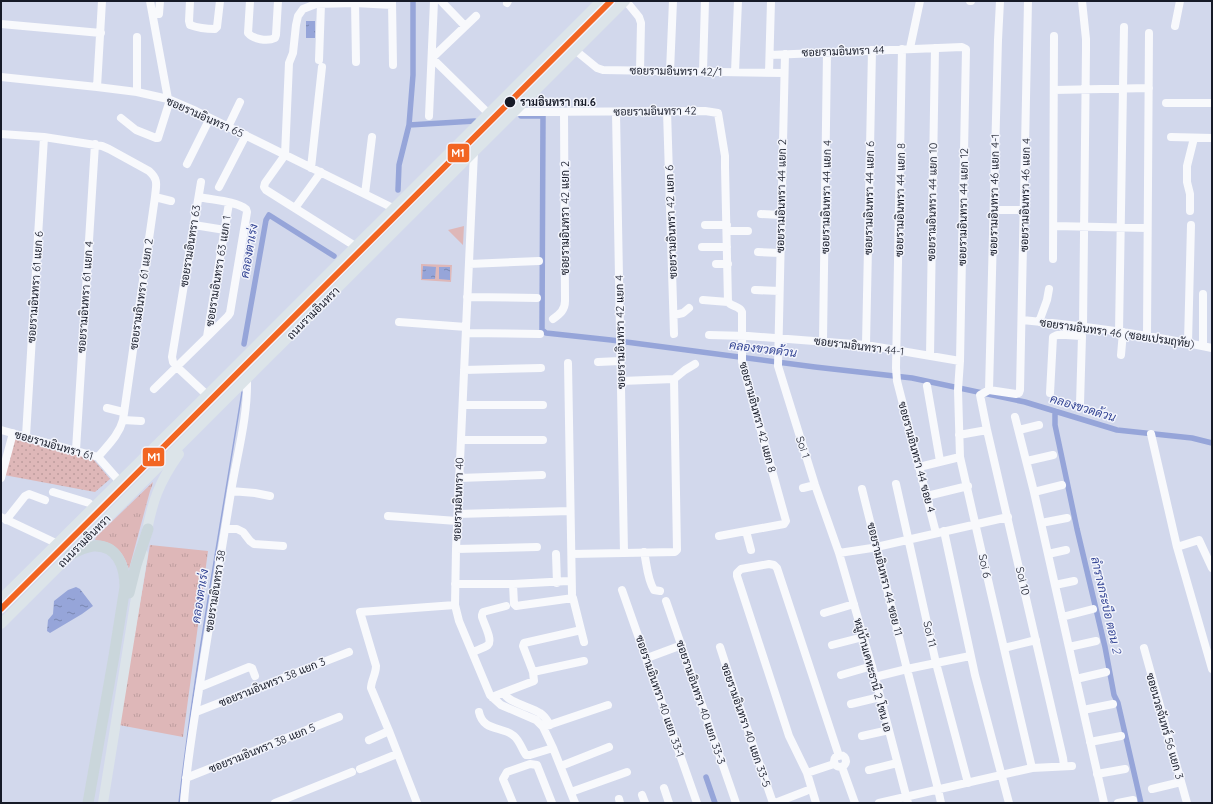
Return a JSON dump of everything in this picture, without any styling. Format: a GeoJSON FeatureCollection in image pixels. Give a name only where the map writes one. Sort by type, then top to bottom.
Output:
{"type":"FeatureCollection","features":[{"type":"Feature","properties":{"kind":"highway"},"geometry":{"type":"LineString","coordinates":[[100,802],[132,582],[141,548],[148,529]]}},
{"type":"Feature","properties":{"kind":"highway"},"geometry":{"type":"LineString","coordinates":[[70,555],[87,548],[99,546],[112,551],[116,555],[123,569],[124,587],[114,656],[88,803]]}},
{"type":"Feature","properties":{"kind":"main road","name":"ถนนรามอินทรา"},"geometry":{"type":"LineString","coordinates":[[1,599],[58,544],[601,1]]}},
{"type":"Feature","properties":{"kind":"main road","name":"ถนนรามอินทรา"},"geometry":{"type":"LineString","coordinates":[[1,624],[625,1]]}},
{"type":"Feature","properties":{"kind":"main road"},"geometry":{"type":"LineString","coordinates":[[468,135],[474,152]]}},
{"type":"Feature","properties":{"kind":"main road"},"geometry":{"type":"LineString","coordinates":[[148,529],[151,512],[159,486],[171,465],[198,428]]}},
{"type":"Feature","properties":{"kind":"main road"},"geometry":{"type":"LineString","coordinates":[[109,493],[121,504]]}},
{"type":"Feature","properties":{"kind":"street"},"geometry":{"type":"LineString","coordinates":[[97,86],[102,1]]}},
{"type":"Feature","properties":{"kind":"street"},"geometry":{"type":"LineString","coordinates":[[121,118],[136,130],[158,138],[169,100],[150,1]]}},
{"type":"Feature","properties":{"kind":"street"},"geometry":{"type":"LineString","coordinates":[[159,14],[160,1]]}},
{"type":"Feature","properties":{"kind":"street"},"geometry":{"type":"LineString","coordinates":[[190,1],[190,25],[215,29],[217,27],[220,1]]}},
{"type":"Feature","properties":{"kind":"street"},"geometry":{"type":"LineString","coordinates":[[250,1],[248,33],[253,38],[272,40],[275,38],[278,1]]}},
{"type":"Feature","properties":{"kind":"street"},"geometry":{"type":"LineString","coordinates":[[429,116],[434,1]]}},
{"type":"Feature","properties":{"kind":"street"},"geometry":{"type":"LineString","coordinates":[[441,1],[465,26]]}},
{"type":"Feature","properties":{"kind":"street"},"geometry":{"type":"LineString","coordinates":[[625,1],[639,17],[641,23],[640,70]]}},
{"type":"Feature","properties":{"kind":"street"},"geometry":{"type":"LineString","coordinates":[[670,70],[673,1]]}},
{"type":"Feature","properties":{"kind":"street"},"geometry":{"type":"LineString","coordinates":[[703,71],[705,1]]}},
{"type":"Feature","properties":{"kind":"street"},"geometry":{"type":"LineString","coordinates":[[735,72],[738,1]]}},
{"type":"Feature","properties":{"kind":"street"},"geometry":{"type":"LineString","coordinates":[[769,73],[771,1]]}},
{"type":"Feature","properties":{"kind":"street","name":"ซอยรามอินทรา 44 แยก 8"},"geometry":{"type":"LineString","coordinates":[[896,368],[906,49],[920,1]]}},
{"type":"Feature","properties":{"kind":"street","name":"ซอยรามอินทรา 46 แยก 4-1"},"geometry":{"type":"LineString","coordinates":[[989,390],[1000,1]]}},
{"type":"Feature","properties":{"kind":"street","name":"ซอยรามอินทรา 46 แยก 4"},"geometry":{"type":"LineString","coordinates":[[989,390],[1016,394],[1019,393],[1020,390],[1028,1]]}},
{"type":"Feature","properties":{"kind":"street"},"geometry":{"type":"LineString","coordinates":[[1082,1],[1086,39],[1083,327]]}},
{"type":"Feature","properties":{"kind":"street"},"geometry":{"type":"LineString","coordinates":[[1175,26],[1180,1]]}},
{"type":"Feature","properties":{"kind":"street"},"geometry":{"type":"LineString","coordinates":[[356,2],[356,62]]}},
{"type":"Feature","properties":{"kind":"street"},"geometry":{"type":"LineString","coordinates":[[311,168],[321,63],[318,3]]}},
{"type":"Feature","properties":{"kind":"street"},"geometry":{"type":"LineString","coordinates":[[355,246],[266,190],[264,187],[265,183],[285,155],[289,63],[298,16],[303,9],[318,3],[392,3],[393,65]]}},
{"type":"Feature","properties":{"kind":"street"},"geometry":{"type":"LineString","coordinates":[[432,58],[476,16]]}},
{"type":"Feature","properties":{"kind":"street"},"geometry":{"type":"LineString","coordinates":[[1,24],[101,33]]}},
{"type":"Feature","properties":{"kind":"street"},"geometry":{"type":"LineString","coordinates":[[1121,355],[1124,27]]}},
{"type":"Feature","properties":{"kind":"street"},"geometry":{"type":"LineString","coordinates":[[1147,336],[1149,33]]}},
{"type":"Feature","properties":{"kind":"street"},"geometry":{"type":"LineString","coordinates":[[1053,259],[1054,36]]}},
{"type":"Feature","properties":{"kind":"street"},"geometry":{"type":"LineString","coordinates":[[137,37],[137,92]]}},
{"type":"Feature","properties":{"kind":"street","name":"ซอยรามอินทรา 44"},"geometry":{"type":"LineString","coordinates":[[770,55],[962,46],[965,48],[966,52]]}},
{"type":"Feature","properties":{"kind":"street","name":"ซอยรามอินทรา 44 แยก 10"},"geometry":{"type":"LineString","coordinates":[[930,356],[935,48]]}},
{"type":"Feature","properties":{"kind":"street","name":"ซอยรามอินทรา 42/1"},"geometry":{"type":"LineString","coordinates":[[575,50],[600,69],[784,74]]}},
{"type":"Feature","properties":{"kind":"street","name":"ซอยรามอินทรา 44 แยก 6"},"geometry":{"type":"LineString","coordinates":[[866,345],[872,50]]}},
{"type":"Feature","properties":{"kind":"street","name":"ซอยรามอินทรา 44 แยก 4"},"geometry":{"type":"LineString","coordinates":[[823,341],[827,52]]}},
{"type":"Feature","properties":{"kind":"street","name":"ซอยรามอินทรา 44 แยก 12"},"geometry":{"type":"LineString","coordinates":[[960,361],[966,52]]}},
{"type":"Feature","properties":{"kind":"street","name":"ซอยรามอินทรา 44 แยก 2"},"geometry":{"type":"LineString","coordinates":[[778,338],[785,54]]}},
{"type":"Feature","properties":{"kind":"street"},"geometry":{"type":"LineString","coordinates":[[432,58],[489,114]]}},
{"type":"Feature","properties":{"kind":"street","name":"ซอยรามอินทรา 65"},"geometry":{"type":"LineString","coordinates":[[1,78],[97,86],[137,92],[169,100],[210,118],[393,208]]}},
{"type":"Feature","properties":{"kind":"street"},"geometry":{"type":"LineString","coordinates":[[1054,90],[1149,88]]}},
{"type":"Feature","properties":{"kind":"street"},"geometry":{"type":"LineString","coordinates":[[228,127],[240,102]]}},
{"type":"Feature","properties":{"kind":"street"},"geometry":{"type":"LineString","coordinates":[[1166,103],[1212,103]]}},
{"type":"Feature","properties":{"kind":"street","name":"ซอยรามอินทรา 42 แยก 6"},"geometry":{"type":"LineString","coordinates":[[667,111],[674,334]]}},
{"type":"Feature","properties":{"kind":"street","name":"ซอยรามอินทรา 42"},"geometry":{"type":"LineString","coordinates":[[514,112],[714,111],[718,113],[725,156],[727,228]]}},
{"type":"Feature","properties":{"kind":"street","name":"ซอยรามอินทรา 42 แยก 2"},"geometry":{"type":"LineString","coordinates":[[553,319],[564,310],[565,301],[564,112]]}},
{"type":"Feature","properties":{"kind":"street","name":"ซอยรามอินทรา 42 แยก 4"},"geometry":{"type":"LineString","coordinates":[[616,112],[624,553]]}},
{"type":"Feature","properties":{"kind":"street"},"geometry":{"type":"LineString","coordinates":[[187,164],[210,118]]}},
{"type":"Feature","properties":{"kind":"street"},"geometry":{"type":"LineString","coordinates":[[1,134],[44,137],[95,144]]}},
{"type":"Feature","properties":{"kind":"street"},"geometry":{"type":"LineString","coordinates":[[219,186],[246,136]]}},
{"type":"Feature","properties":{"kind":"street","name":"ซอยรามอินทรา 61 แยก 6"},"geometry":{"type":"LineString","coordinates":[[26,436],[44,137]]}},
{"type":"Feature","properties":{"kind":"street"},"geometry":{"type":"LineString","coordinates":[[365,194],[372,137]]}},
{"type":"Feature","properties":{"kind":"street"},"geometry":{"type":"LineString","coordinates":[[1171,137],[1212,138]]}},
{"type":"Feature","properties":{"kind":"street"},"geometry":{"type":"LineString","coordinates":[[1190,211],[1190,194],[1186,173],[1188,158],[1194,138]]}},
{"type":"Feature","properties":{"kind":"street","name":"ซอยรามอินทรา 61 แยก 2"},"geometry":{"type":"LineString","coordinates":[[95,144],[109,149],[149,171],[157,180],[123,416],[119,431],[98,457]]}},
{"type":"Feature","properties":{"kind":"street","name":"ซอยรามอินทรา 61 แยก 4"},"geometry":{"type":"LineString","coordinates":[[76,450],[95,144]]}},
{"type":"Feature","properties":{"kind":"street","name":"ซอยรามอินทรา 40"},"geometry":{"type":"LineString","coordinates":[[474,152],[456,548],[455,605],[459,621],[490,695],[501,705],[547,726]]}},
{"type":"Feature","properties":{"kind":"street"},"geometry":{"type":"LineString","coordinates":[[295,208],[321,172]]}},
{"type":"Feature","properties":{"kind":"street"},"geometry":{"type":"LineString","coordinates":[[198,198],[201,182]]}},
{"type":"Feature","properties":{"kind":"street"},"geometry":{"type":"LineString","coordinates":[[155,197],[171,201]]}},
{"type":"Feature","properties":{"kind":"street","name":"ซอยรามอินทรา 63"},"geometry":{"type":"LineString","coordinates":[[177,367],[173,362],[172,357],[198,198],[244,207],[247,212],[230,313],[207,337]]}},
{"type":"Feature","properties":{"kind":"street","name":"ซอยรามอินทรา 63 แยก 1"},"geometry":{"type":"LineString","coordinates":[[154,389],[207,337],[229,203]]}},
{"type":"Feature","properties":{"kind":"street"},"geometry":{"type":"LineString","coordinates":[[994,210],[1024,210]]}},
{"type":"Feature","properties":{"kind":"street"},"geometry":{"type":"LineString","coordinates":[[761,214],[781,215]]}},
{"type":"Feature","properties":{"kind":"street"},"geometry":{"type":"LineString","coordinates":[[194,225],[225,230]]}},
{"type":"Feature","properties":{"kind":"street"},"geometry":{"type":"LineString","coordinates":[[705,225],[748,231]]}},
{"type":"Feature","properties":{"kind":"street"},"geometry":{"type":"LineString","coordinates":[[1188,343],[1192,225]]}},
{"type":"Feature","properties":{"kind":"street"},"geometry":{"type":"LineString","coordinates":[[1054,226],[1147,228]]}},
{"type":"Feature","properties":{"kind":"street"},"geometry":{"type":"LineString","coordinates":[[703,300],[728,302],[727,228]]}},
{"type":"Feature","properties":{"kind":"street"},"geometry":{"type":"LineString","coordinates":[[702,247],[727,247]]}},
{"type":"Feature","properties":{"kind":"street"},"geometry":{"type":"LineString","coordinates":[[758,252],[780,253]]}},
{"type":"Feature","properties":{"kind":"street"},"geometry":{"type":"LineString","coordinates":[[469,264],[539,261]]}},
{"type":"Feature","properties":{"kind":"street"},"geometry":{"type":"LineString","coordinates":[[716,264],[728,264]]}},
{"type":"Feature","properties":{"kind":"street"},"geometry":{"type":"LineString","coordinates":[[1039,322],[1047,300],[1049,289]]}},
{"type":"Feature","properties":{"kind":"street"},"geometry":{"type":"LineString","coordinates":[[755,290],[779,291]]}},
{"type":"Feature","properties":{"kind":"street"},"geometry":{"type":"LineString","coordinates":[[1203,294],[1203,346]]}},
{"type":"Feature","properties":{"kind":"street"},"geometry":{"type":"LineString","coordinates":[[467,297],[537,298]]}},
{"type":"Feature","properties":{"kind":"street","name":"ซอยรามอินทรา 42 แยก 8"},"geometry":{"type":"LineString","coordinates":[[728,302],[742,310],[742,357],[758,422],[786,521],[784,524],[746,531]]}},
{"type":"Feature","properties":{"kind":"street"},"geometry":{"type":"LineString","coordinates":[[674,315],[683,313],[689,308]]}},
{"type":"Feature","properties":{"kind":"street","name":"ซอยรามอินทรา 46 (ซอยเปรมฤทัย)"},"geometry":{"type":"LineString","coordinates":[[1022,320],[1121,332],[1212,348]]}},
{"type":"Feature","properties":{"kind":"street"},"geometry":{"type":"LineString","coordinates":[[398,322],[466,330],[540,334]]}},
{"type":"Feature","properties":{"kind":"street"},"geometry":{"type":"LineString","coordinates":[[1066,325],[1066,335]]}},
{"type":"Feature","properties":{"kind":"street","name":"ซอยรามอินทรา 44-1"},"geometry":{"type":"LineString","coordinates":[[709,335],[778,338],[866,345],[960,361]]}},
{"type":"Feature","properties":{"kind":"street"},"geometry":{"type":"LineString","coordinates":[[1050,393],[1053,337],[1057,335],[1082,336],[1080,404]]}},
{"type":"Feature","properties":{"kind":"street","name":"Soi 1"},"geometry":{"type":"LineString","coordinates":[[778,338],[778,363],[815,485],[839,554]]}},
{"type":"Feature","properties":{"kind":"street"},"geometry":{"type":"LineString","coordinates":[[598,362],[620,361]]}},
{"type":"Feature","properties":{"kind":"street","name":"Soi 6"},"geometry":{"type":"LineString","coordinates":[[960,361],[958,387],[960,457],[968,486],[991,593],[1032,768]]}},
{"type":"Feature","properties":{"kind":"street"},"geometry":{"type":"LineString","coordinates":[[568,363],[572,594]]}},
{"type":"Feature","properties":{"kind":"street"},"geometry":{"type":"LineString","coordinates":[[621,381],[674,379],[695,364]]}},
{"type":"Feature","properties":{"kind":"street"},"geometry":{"type":"LineString","coordinates":[[177,367],[207,395]]}},
{"type":"Feature","properties":{"kind":"street"},"geometry":{"type":"LineString","coordinates":[[464,370],[541,368]]}},
{"type":"Feature","properties":{"kind":"street","name":"ซอยรามอินทรา 44 ซอย 4"},"geometry":{"type":"LineString","coordinates":[[896,368],[897,381],[927,496],[940,532],[970,656],[1002,776],[1007,803]]}},
{"type":"Feature","properties":{"kind":"street","name":"ซอยรามอินทรา 38"},"geometry":{"type":"LineString","coordinates":[[184,803],[186,778],[196,712],[247,399],[247,379]]}},
{"type":"Feature","properties":{"kind":"street"},"geometry":{"type":"LineString","coordinates":[[572,554],[675,552],[677,550],[674,379]]}},
{"type":"Feature","properties":{"kind":"street"},"geometry":{"type":"LineString","coordinates":[[927,386],[940,461]]}},
{"type":"Feature","properties":{"kind":"street","name":"Soi 10"},"geometry":{"type":"LineString","coordinates":[[989,390],[980,395],[987,430],[1063,758],[1068,766],[1032,768]]}},
{"type":"Feature","properties":{"kind":"street"},"geometry":{"type":"LineString","coordinates":[[462,405],[543,405]]}},
{"type":"Feature","properties":{"kind":"street"},"geometry":{"type":"LineString","coordinates":[[107,408],[123,416],[141,421]]}},
{"type":"Feature","properties":{"kind":"street"},"geometry":{"type":"LineString","coordinates":[[1016,416],[1104,803]]}},
{"type":"Feature","properties":{"kind":"street"},"geometry":{"type":"LineString","coordinates":[[1019,430],[1039,425]]}},
{"type":"Feature","properties":{"kind":"street","name":"ซอยรามอินทรา 61"},"geometry":{"type":"LineString","coordinates":[[1,430],[98,457],[120,482]]}},
{"type":"Feature","properties":{"kind":"street"},"geometry":{"type":"LineString","coordinates":[[959,435],[987,430]]}},
{"type":"Feature","properties":{"kind":"street"},"geometry":{"type":"LineString","coordinates":[[1,478],[13,433]]}},
{"type":"Feature","properties":{"kind":"street"},"geometry":{"type":"LineString","coordinates":[[1151,434],[1177,547],[1212,669]]}},
{"type":"Feature","properties":{"kind":"street"},"geometry":{"type":"LineString","coordinates":[[461,440],[543,440]]}},
{"type":"Feature","properties":{"kind":"street"},"geometry":{"type":"LineString","coordinates":[[1027,461],[1053,454]]}},
{"type":"Feature","properties":{"kind":"street"},"geometry":{"type":"LineString","coordinates":[[920,467],[960,457]]}},
{"type":"Feature","properties":{"kind":"street"},"geometry":{"type":"LineString","coordinates":[[459,478],[542,475]]}},
{"type":"Feature","properties":{"kind":"street","name":"Soi 11"},"geometry":{"type":"LineString","coordinates":[[896,484],[936,663],[968,783]]}},
{"type":"Feature","properties":{"kind":"street"},"geometry":{"type":"LineString","coordinates":[[803,488],[815,485]]}},
{"type":"Feature","properties":{"kind":"street"},"geometry":{"type":"LineString","coordinates":[[1034,492],[1062,485]]}},
{"type":"Feature","properties":{"kind":"street"},"geometry":{"type":"LineString","coordinates":[[927,496],[968,486]]}},
{"type":"Feature","properties":{"kind":"street","name":"ซอยรามอินทรา 44 ซอย 11"},"geometry":{"type":"LineString","coordinates":[[862,489],[941,803]]}},
{"type":"Feature","properties":{"kind":"street"},"geometry":{"type":"LineString","coordinates":[[231,491],[270,496]]}},
{"type":"Feature","properties":{"kind":"street"},"geometry":{"type":"LineString","coordinates":[[53,492],[89,503],[94,508]]}},
{"type":"Feature","properties":{"kind":"street"},"geometry":{"type":"LineString","coordinates":[[45,500],[29,494],[25,496],[4,518],[58,544]]}},
{"type":"Feature","properties":{"kind":"street"},"geometry":{"type":"LineString","coordinates":[[388,516],[458,518],[570,511]]}},
{"type":"Feature","properties":{"kind":"street"},"geometry":{"type":"LineString","coordinates":[[839,554],[1008,517]]}},
{"type":"Feature","properties":{"kind":"street"},"geometry":{"type":"LineString","coordinates":[[1041,523],[1067,518]]}},
{"type":"Feature","properties":{"kind":"street"},"geometry":{"type":"LineString","coordinates":[[225,529],[237,529],[247,536],[254,544],[283,546]]}},
{"type":"Feature","properties":{"kind":"street"},"geometry":{"type":"LineString","coordinates":[[719,536],[746,531],[751,550]]}},
{"type":"Feature","properties":{"kind":"street"},"geometry":{"type":"LineString","coordinates":[[1177,547],[1199,540],[1212,568]]}},
{"type":"Feature","properties":{"kind":"street"},"geometry":{"type":"LineString","coordinates":[[456,548],[537,547]]}},
{"type":"Feature","properties":{"kind":"street"},"geometry":{"type":"LineString","coordinates":[[1048,554],[1066,550]]}},
{"type":"Feature","properties":{"kind":"street"},"geometry":{"type":"LineString","coordinates":[[644,552],[648,577],[652,588],[660,591]]}},
{"type":"Feature","properties":{"kind":"street"},"geometry":{"type":"LineString","coordinates":[[556,554],[557,583]]}},
{"type":"Feature","properties":{"kind":"street","name":"หมู่บ้านเคหะธานี 2 โซน เอ"},"geometry":{"type":"LineString","coordinates":[[839,554],[872,666],[907,800]]}},
{"type":"Feature","properties":{"kind":"street"},"geometry":{"type":"LineString","coordinates":[[816,803],[807,773],[789,736],[737,576],[737,573],[741,569],[769,564],[774,565],[777,568],[839,756],[835,758],[855,803]]}},
{"type":"Feature","properties":{"kind":"street"},"geometry":{"type":"LineString","coordinates":[[455,584],[557,583],[568,581]]}},
{"type":"Feature","properties":{"kind":"street"},"geometry":{"type":"LineString","coordinates":[[1055,585],[1074,581]]}},
{"type":"Feature","properties":{"kind":"street"},"geometry":{"type":"LineString","coordinates":[[513,584],[514,604],[516,606],[572,598],[584,642]]}},
{"type":"Feature","properties":{"kind":"street","name":"ซอยรามอินทรา 40 แยก 33-1"},"geometry":{"type":"LineString","coordinates":[[622,590],[697,803]]}},
{"type":"Feature","properties":{"kind":"street","name":"ซอยรามอินทรา 40 แยก 33-3"},"geometry":{"type":"LineString","coordinates":[[666,601],[736,803]]}},
{"type":"Feature","properties":{"kind":"street"},"geometry":{"type":"LineString","coordinates":[[824,613],[854,604]]}},
{"type":"Feature","properties":{"kind":"street"},"geometry":{"type":"LineString","coordinates":[[417,803],[371,688],[371,684],[376,674],[376,666],[360,612],[455,605]]}},
{"type":"Feature","properties":{"kind":"street"},"geometry":{"type":"LineString","coordinates":[[472,652],[487,646],[490,643],[482,617],[483,612],[506,606]]}},
{"type":"Feature","properties":{"kind":"street"},"geometry":{"type":"LineString","coordinates":[[1062,616],[1093,609]]}},
{"type":"Feature","properties":{"kind":"street"},"geometry":{"type":"LineString","coordinates":[[492,697],[534,681],[533,672],[523,646],[524,643],[577,631]]}},
{"type":"Feature","properties":{"kind":"street"},"geometry":{"type":"LineString","coordinates":[[832,645],[863,637]]}},
{"type":"Feature","properties":{"kind":"street"},"geometry":{"type":"LineString","coordinates":[[1004,648],[1036,640]]}},
{"type":"Feature","properties":{"kind":"street"},"geometry":{"type":"LineString","coordinates":[[1069,647],[1096,641]]}},
{"type":"Feature","properties":{"kind":"street"},"geometry":{"type":"LineString","coordinates":[[646,658],[682,645]]}},
{"type":"Feature","properties":{"kind":"street","name":"ซอยรามอินทรา 40 แยก 33-5"},"geometry":{"type":"LineString","coordinates":[[720,647],[774,803]]}},
{"type":"Feature","properties":{"kind":"street","name":"ซอยนวลจันทร์ 56 แยก 3"},"geometry":{"type":"LineString","coordinates":[[1144,648],[1187,803]]}},
{"type":"Feature","properties":{"kind":"street","name":"ซอยรามอินทรา 38 แยก 3"},"geometry":{"type":"LineString","coordinates":[[196,712],[349,652]]}},
{"type":"Feature","properties":{"kind":"street"},"geometry":{"type":"LineString","coordinates":[[875,677],[970,656]]}},
{"type":"Feature","properties":{"kind":"street"},"geometry":{"type":"LineString","coordinates":[[533,672],[584,661]]}},
{"type":"Feature","properties":{"kind":"street"},"geometry":{"type":"LineString","coordinates":[[841,675],[872,666]]}},
{"type":"Feature","properties":{"kind":"street"},"geometry":{"type":"LineString","coordinates":[[200,687],[249,667],[252,668],[255,676]]}},
{"type":"Feature","properties":{"kind":"street"},"geometry":{"type":"LineString","coordinates":[[1076,679],[1106,672]]}},
{"type":"Feature","properties":{"kind":"street"},"geometry":{"type":"LineString","coordinates":[[504,693],[508,698],[539,712],[545,717],[553,748],[575,803]]}},
{"type":"Feature","properties":{"kind":"street"},"geometry":{"type":"LineString","coordinates":[[851,704],[880,697]]}},
{"type":"Feature","properties":{"kind":"street"},"geometry":{"type":"LineString","coordinates":[[1083,710],[1113,704]]}},
{"type":"Feature","properties":{"kind":"street"},"geometry":{"type":"LineString","coordinates":[[547,726],[608,705]]}},
{"type":"Feature","properties":{"kind":"street"},"geometry":{"type":"LineString","coordinates":[[479,712],[482,721],[487,725],[515,736],[526,755],[553,748]]}},
{"type":"Feature","properties":{"kind":"street","name":"ซอยรามอินทรา 38 แยก 5"},"geometry":{"type":"LineString","coordinates":[[186,778],[339,717]]}},
{"type":"Feature","properties":{"kind":"street"},"geometry":{"type":"LineString","coordinates":[[862,736],[889,730]]}},
{"type":"Feature","properties":{"kind":"street"},"geometry":{"type":"LineString","coordinates":[[369,740],[389,731]]}},
{"type":"Feature","properties":{"kind":"street"},"geometry":{"type":"LineString","coordinates":[[1090,742],[1121,736]]}},
{"type":"Feature","properties":{"kind":"street"},"geometry":{"type":"LineString","coordinates":[[561,766],[609,747]]}},
{"type":"Feature","properties":{"kind":"street"},"geometry":{"type":"LineString","coordinates":[[276,803],[397,754]]}},
{"type":"Feature","properties":{"kind":"street"},"geometry":{"type":"LineString","coordinates":[[513,803],[504,779],[504,775],[507,772],[533,763],[537,765],[552,803]]}},
{"type":"Feature","properties":{"kind":"street"},"geometry":{"type":"LineString","coordinates":[[869,770],[897,763]]}},
{"type":"Feature","properties":{"kind":"street"},"geometry":{"type":"LineString","coordinates":[[807,773],[838,765]]}},
{"type":"Feature","properties":{"kind":"street"},"geometry":{"type":"LineString","coordinates":[[879,802],[907,800],[938,789],[1002,776],[1032,768]]}},
{"type":"Feature","properties":{"kind":"street"},"geometry":{"type":"LineString","coordinates":[[1098,774],[1125,769]]}},
{"type":"Feature","properties":{"kind":"street"},"geometry":{"type":"LineString","coordinates":[[571,792],[627,772]]}},
{"type":"Feature","properties":{"kind":"street"},"geometry":{"type":"LineString","coordinates":[[1152,789],[1181,782]]}},
{"type":"Feature","properties":{"kind":"street"},"geometry":{"type":"LineString","coordinates":[[664,788],[669,803]]}},
{"type":"Feature","properties":{"kind":"street"},"geometry":{"type":"LineString","coordinates":[[774,803],[806,792]]}},
{"type":"Feature","properties":{"kind":"street"},"geometry":{"type":"LineString","coordinates":[[1118,803],[1133,800]]}},
{"type":"Feature","properties":{"kind":"green space"},"geometry":{"type":"Polygon","coordinates":[[[464,226],[463,245],[448,230],[464,226]]]}},
{"type":"Feature","properties":{"kind":"green space"},"geometry":{"type":"Polygon","coordinates":[[[421,264],[452,265],[451,282],[421,280],[421,264]]]}},
{"type":"Feature","properties":{"kind":"green space"},"geometry":{"type":"Polygon","coordinates":[[[14,439],[93,459],[110,479],[95,492],[4,475],[14,439]]]}},
{"type":"Feature","properties":{"kind":"green space"},"geometry":{"type":"Polygon","coordinates":[[[153,482],[129,569],[124,557],[117,548],[108,543],[95,540],[96,537],[153,482]]]}},
{"type":"Feature","properties":{"kind":"green space"},"geometry":{"type":"Polygon","coordinates":[[[150,545],[208,551],[183,737],[119,725],[150,545]]]}},
{"type":"Feature","properties":{"kind":"water"},"geometry":{"type":"Polygon","coordinates":[[[306,21],[315,21],[315,38],[306,38],[306,21]]]}},
{"type":"Feature","properties":{"kind":"water"},"geometry":{"type":"Polygon","coordinates":[[[423,266],[436,267],[435,279],[422,279],[423,266]]]}},
{"type":"Feature","properties":{"kind":"water"},"geometry":{"type":"Polygon","coordinates":[[[439,267],[450,267],[450,280],[439,279],[439,267]]]}},
{"type":"Feature","properties":{"kind":"water"},"geometry":{"type":"Polygon","coordinates":[[[76,587],[80,589],[93,606],[50,633],[47,631],[48,620],[53,614],[54,601],[68,590],[76,587]]]}},
{"type":"Feature","properties":{"kind":"waterway","name":"คลองตาเร่ง"},"geometry":{"type":"LineString","coordinates":[[398,190],[399,165],[409,125],[413,75],[413,1]]}},
{"type":"Feature","properties":{"kind":"waterway","name":"คลองขวดด้วน"},"geometry":{"type":"LineString","coordinates":[[521,116],[543,116],[542,330],[546,333],[912,378],[1025,402],[1117,430],[1192,438],[1212,443]]}},
{"type":"Feature","properties":{"kind":"waterway","name":"คลองขวดด้วน"},"geometry":{"type":"LineString","coordinates":[[409,125],[475,121]]}},
{"type":"Feature","properties":{"kind":"waterway","name":"คลองตาเร่ง"},"geometry":{"type":"LineString","coordinates":[[244,344],[266,220],[269,215],[334,256]]}},
{"type":"Feature","properties":{"kind":"waterway","name":"คลองตาเร่ง"},"geometry":{"type":"LineString","coordinates":[[179,803],[200,649],[242,392]]}},
{"type":"Feature","properties":{"kind":"waterway","name":"ลำรางกระบือ ตอน 2"},"geometry":{"type":"LineString","coordinates":[[1055,411],[1055,425],[1077,529],[1105,647],[1114,695],[1118,703],[1141,803]]}},
{"type":"Feature","properties":{"kind":"waterway"},"geometry":{"type":"LineString","coordinates":[[706,777],[715,803]]}},
{"type":"Feature","properties":{"kind":"transit line","name":"M1"},"geometry":{"type":"LineString","coordinates":[[1,609],[611,1]]}},
{"type":"Feature","properties":{"kind":"place","name":"รามอินทรา กม.6"},"geometry":{"type":"Point","coordinates":[510,102]}}]}
